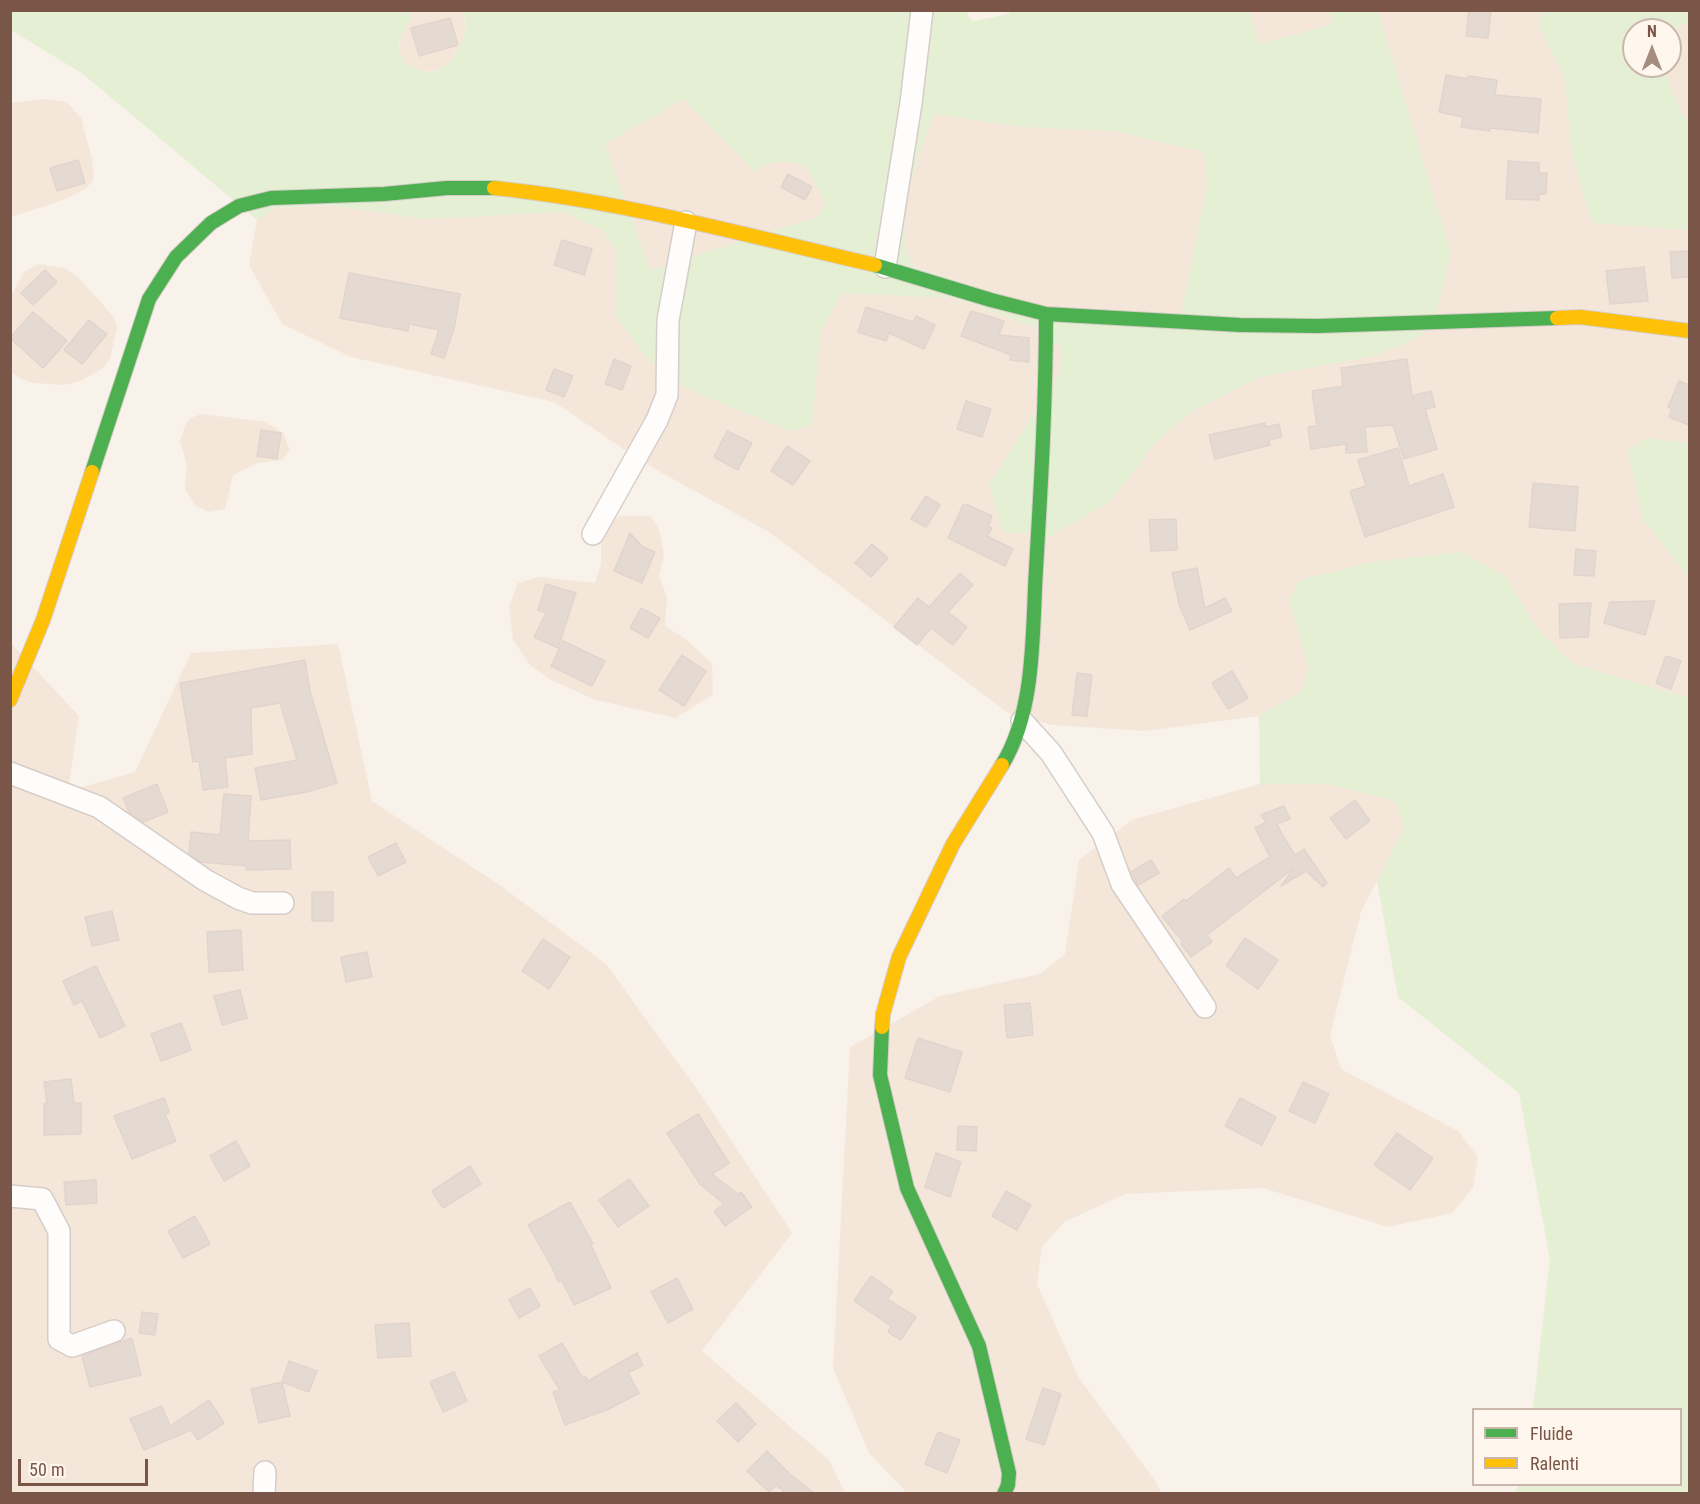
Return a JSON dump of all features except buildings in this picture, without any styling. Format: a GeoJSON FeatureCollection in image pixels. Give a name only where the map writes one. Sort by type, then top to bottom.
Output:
{"type":"FeatureCollection","features":[{"type":"Feature","properties":{"kind":"street"},"geometry":{"type":"LineString","coordinates":[[885,267],[911,103],[921,10]]}},
{"type":"Feature","properties":{"kind":"street"},"geometry":{"type":"LineString","coordinates":[[10,700],[43,620],[149,299],[168,266],[208,224],[241,205],[271,198],[489,187],[535,192],[686,222],[885,267],[991,300],[1046,314],[1240,325],[1318,326],[1580,317],[1689,331]]}},
{"type":"Feature","properties":{"kind":"street"},"geometry":{"type":"LineString","coordinates":[[593,534],[657,420],[667,395],[668,320],[686,222]]}},
{"type":"Feature","properties":{"kind":"street"},"geometry":{"type":"LineString","coordinates":[[1004,1494],[1008,1485],[1009,1473],[979,1346],[907,1188],[880,1075],[884,1014],[899,957],[953,844],[1010,752],[1022,721],[1029,675],[1032,630],[1046,355],[1046,314]]}},
{"type":"Feature","properties":{"kind":"street"},"geometry":{"type":"LineString","coordinates":[[1022,721],[1051,753],[1103,833],[1122,884],[1206,1007]]}},
{"type":"Feature","properties":{"kind":"street"},"geometry":{"type":"LineString","coordinates":[[10,773],[99,807],[205,879],[238,898],[252,903],[283,903]]}},
{"type":"Feature","properties":{"kind":"street"},"geometry":{"type":"LineString","coordinates":[[10,1196],[42,1199],[59,1231],[59,1339],[72,1346],[114,1331]]}},
{"type":"Feature","properties":{"kind":"street"},"geometry":{"type":"LineString","coordinates":[[264,1494],[265,1472]]}},
{"type":"Feature","properties":{"kind":"shaded area"},"geometry":{"type":"Polygon","coordinates":[[[410,11],[464,11],[465,29],[462,44],[450,62],[442,69],[425,72],[405,64],[399,51],[400,36],[412,17],[410,11]]]}},
{"type":"Feature","properties":{"kind":"shaded area"},"geometry":{"type":"Polygon","coordinates":[[[1250,11],[1330,11],[1332,25],[1258,44],[1250,11]]]}},
{"type":"Feature","properties":{"kind":"shaded area"},"geometry":{"type":"Polygon","coordinates":[[[1378,11],[1542,11],[1538,24],[1565,78],[1571,149],[1592,223],[1689,230],[1689,443],[1646,438],[1643,519],[1689,577],[1689,698],[1574,664],[1539,631],[1505,576],[1289,601],[1309,668],[1302,691],[1259,716],[1145,731],[1052,725],[1008,713],[769,532],[646,464],[554,402],[351,357],[282,324],[249,265],[257,220],[276,208],[328,205],[425,219],[562,212],[603,230],[615,249],[615,314],[812,426],[820,334],[841,293],[954,298],[1045,331],[1062,348],[1060,373],[989,485],[1111,501],[1155,443],[1193,411],[1259,377],[1379,355],[1451,254],[1378,11]]]}},
{"type":"Feature","properties":{"kind":"shaded area"},"geometry":{"type":"Polygon","coordinates":[[[1682,24],[1689,25],[1689,121],[1683,115],[1667,78],[1682,78],[1682,24]]]}},
{"type":"Feature","properties":{"kind":"shaded area"},"geometry":{"type":"Polygon","coordinates":[[[45,99],[67,102],[81,118],[92,159],[94,178],[87,188],[66,199],[11,217],[11,103],[45,99]]]}},
{"type":"Feature","properties":{"kind":"shaded area"},"geometry":{"type":"Polygon","coordinates":[[[684,99],[755,171],[769,163],[788,161],[806,166],[826,203],[818,218],[780,228],[650,271],[605,144],[684,99]]]}},
{"type":"Feature","properties":{"kind":"shaded area"},"geometry":{"type":"Polygon","coordinates":[[[934,114],[1020,127],[1113,131],[1204,151],[1207,185],[1180,321],[1072,316],[914,267],[905,245],[904,198],[934,114]]]}},
{"type":"Feature","properties":{"kind":"shaded area"},"geometry":{"type":"Polygon","coordinates":[[[39,264],[64,268],[79,278],[114,317],[117,328],[110,359],[102,369],[80,381],[64,385],[34,383],[21,379],[11,372],[10,298],[24,272],[39,264]]]}},
{"type":"Feature","properties":{"kind":"shaded area"},"geometry":{"type":"Polygon","coordinates":[[[201,414],[266,422],[283,433],[290,450],[283,460],[257,463],[233,475],[225,509],[208,512],[195,505],[185,489],[187,465],[180,441],[186,423],[201,414]]]}},
{"type":"Feature","properties":{"kind":"shaded area"},"geometry":{"type":"Polygon","coordinates":[[[620,516],[651,516],[659,530],[664,555],[659,575],[667,597],[665,626],[687,640],[712,664],[713,694],[676,718],[596,700],[551,680],[531,666],[513,640],[509,606],[518,583],[539,577],[595,583],[601,564],[601,541],[609,522],[620,516]]]}},
{"type":"Feature","properties":{"kind":"shaded area"},"geometry":{"type":"Polygon","coordinates":[[[10,642],[79,716],[68,791],[135,772],[191,653],[338,644],[372,801],[501,886],[606,964],[706,1102],[792,1233],[702,1351],[829,1460],[845,1493],[11,1493],[10,642]]]}},
{"type":"Feature","properties":{"kind":"shaded area"},"geometry":{"type":"Polygon","coordinates":[[[1260,784],[1327,784],[1394,801],[1405,826],[1361,912],[1330,1035],[1341,1069],[1458,1131],[1478,1157],[1473,1188],[1452,1213],[1388,1227],[1263,1188],[1125,1194],[1064,1222],[1042,1247],[1037,1284],[1079,1378],[1156,1482],[1161,1493],[907,1493],[869,1453],[833,1368],[850,1047],[940,996],[1040,974],[1065,954],[1079,860],[1132,820],[1260,784]]]}},
{"type":"Feature","properties":{"kind":"green space"},"geometry":{"type":"Polygon","coordinates":[[[966,10],[969,18],[974,21],[1009,14],[1010,10],[1250,10],[1258,44],[1331,25],[1330,11],[1378,11],[1451,254],[1435,319],[1421,336],[1379,355],[1259,377],[1193,411],[1155,443],[1111,501],[1051,536],[1003,532],[989,485],[1060,372],[1062,348],[1045,331],[954,298],[841,293],[820,334],[812,426],[789,431],[681,386],[644,355],[615,314],[615,249],[603,230],[562,212],[425,219],[328,205],[276,208],[257,220],[83,74],[11,30],[10,11],[410,11],[412,17],[399,45],[402,56],[405,64],[431,72],[445,66],[457,53],[464,37],[464,11],[966,10]],[[684,99],[605,144],[650,271],[817,218],[826,204],[806,166],[780,162],[755,172],[684,99]],[[934,114],[904,198],[905,245],[914,267],[1072,316],[1180,321],[1207,185],[1204,152],[1113,131],[1020,127],[934,114]]]}},
{"type":"Feature","properties":{"kind":"green space"},"geometry":{"type":"Polygon","coordinates":[[[1542,11],[1689,11],[1689,25],[1682,24],[1682,18],[1622,18],[1622,78],[1667,78],[1683,115],[1689,121],[1689,230],[1592,223],[1571,149],[1565,78],[1538,24],[1542,11]]]}},
{"type":"Feature","properties":{"kind":"green space"},"geometry":{"type":"Polygon","coordinates":[[[1646,438],[1689,443],[1689,577],[1643,519],[1627,451],[1646,438]]]}},
{"type":"Feature","properties":{"kind":"green space"},"geometry":{"type":"Polygon","coordinates":[[[1462,552],[1505,576],[1539,631],[1574,664],[1689,698],[1689,1493],[1514,1493],[1518,1486],[1682,1486],[1682,1408],[1533,1408],[1550,1259],[1519,1093],[1398,997],[1377,881],[1405,826],[1394,801],[1327,784],[1260,784],[1259,716],[1302,691],[1309,668],[1289,601],[1300,580],[1371,562],[1462,552]]]}},
{"type":"Feature","properties":{"kind":"traffic: fast"},"geometry":{"type":"LineString","coordinates":[[92,472],[149,299],[176,257],[211,223],[239,206],[271,198],[384,194],[447,188],[494,188]]}},
{"type":"Feature","properties":{"kind":"traffic: fast"},"geometry":{"type":"LineString","coordinates":[[875,265],[1046,314],[1240,325],[1318,326],[1557,318]]}},
{"type":"Feature","properties":{"kind":"traffic: fast"},"geometry":{"type":"LineString","coordinates":[[1002,765],[1021,720],[1030,670],[1043,442],[1046,314]]}},
{"type":"Feature","properties":{"kind":"traffic: fast"},"geometry":{"type":"LineString","coordinates":[[882,1027],[880,1075],[907,1188],[979,1346],[1009,1473],[1008,1485],[1004,1494]]}},
{"type":"Feature","properties":{"kind":"traffic: slow"},"geometry":{"type":"LineString","coordinates":[[494,188],[638,210],[875,265]]}},
{"type":"Feature","properties":{"kind":"traffic: slow"},"geometry":{"type":"LineString","coordinates":[[1557,318],[1580,317],[1690,331]]}},
{"type":"Feature","properties":{"kind":"traffic: slow"},"geometry":{"type":"LineString","coordinates":[[10,700],[43,620],[92,472]]}},
{"type":"Feature","properties":{"kind":"traffic: slow"},"geometry":{"type":"LineString","coordinates":[[882,1027],[883,1014],[899,957],[953,844],[1002,765]]}}]}
